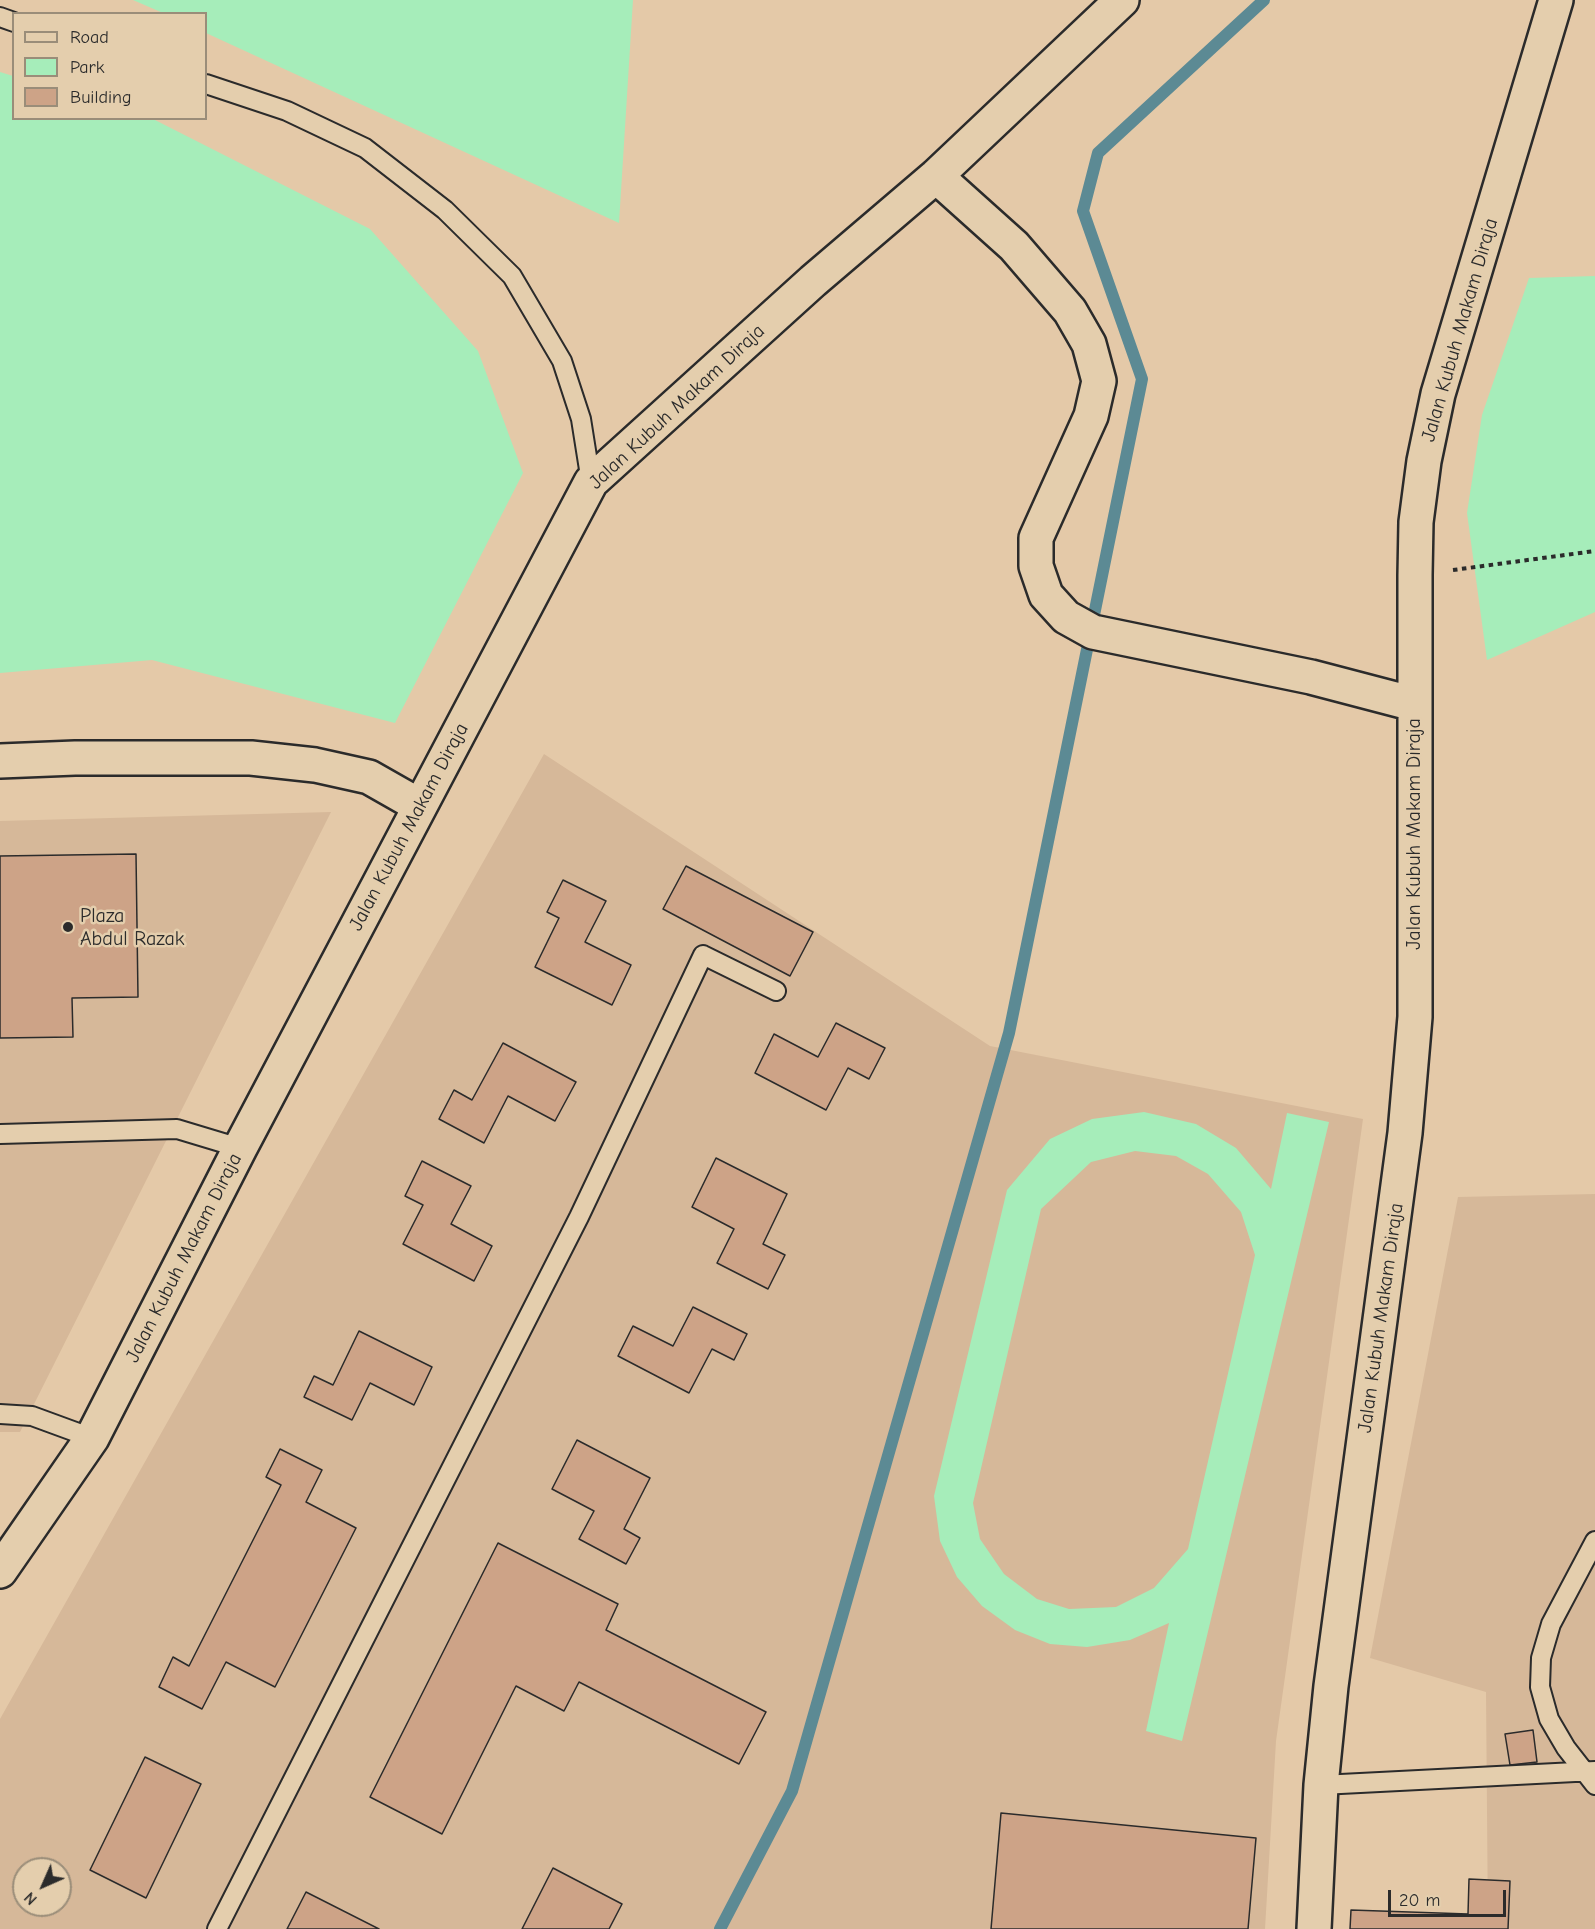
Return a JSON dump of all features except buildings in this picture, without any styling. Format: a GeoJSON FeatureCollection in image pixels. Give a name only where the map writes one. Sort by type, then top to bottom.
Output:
{"type":"FeatureCollection","features":[{"type":"Feature","properties":{"kind":"street","name":"Jalan Kubuh Makam Diraja"},"geometry":{"type":"LineString","coordinates":[[0,1571],[92,1438],[240,1148],[591,482],[804,289],[936,176],[1122,0]]}},
{"type":"Feature","properties":{"kind":"street","name":"Jalan Kubuh Makam Diraja"},"geometry":{"type":"LineString","coordinates":[[1314,1929],[1321,1785],[1333,1674],[1407,1110],[1415,1017],[1416,522],[1424,461],[1438,394],[1556,0]]}},
{"type":"Feature","properties":{"kind":"street","name":"Jalan Kubuh Makam Diraja"},"geometry":{"type":"LineString","coordinates":[[936,176],[1014,246],[1070,311],[1089,344],[1099,381],[1091,416],[1036,538],[1036,566],[1046,595],[1066,617],[1093,632],[1311,677],[1414,704]]}},
{"type":"Feature","properties":{"kind":"street"},"geometry":{"type":"LineString","coordinates":[[0,761],[75,758],[251,758],[315,765],[369,777],[420,806]]}},
{"type":"Feature","properties":{"kind":"lane"},"geometry":{"type":"LineString","coordinates":[[207,84],[287,111],[365,148],[445,210],[512,276],[562,361],[581,419],[591,482]]}},
{"type":"Feature","properties":{"kind":"lane"},"geometry":{"type":"LineString","coordinates":[[218,1929],[579,1217],[703,955],[776,991]]}},
{"type":"Feature","properties":{"kind":"lane"},"geometry":{"type":"LineString","coordinates":[[0,1134],[177,1129],[240,1148]]}},
{"type":"Feature","properties":{"kind":"lane"},"geometry":{"type":"LineString","coordinates":[[0,1414],[32,1416],[92,1438]]}},
{"type":"Feature","properties":{"kind":"lane"},"geometry":{"type":"LineString","coordinates":[[1591,1776],[1549,1719],[1540,1687],[1541,1658],[1551,1624],[1595,1541]]}},
{"type":"Feature","properties":{"kind":"lane"},"geometry":{"type":"LineString","coordinates":[[1321,1785],[1591,1776]]}},
{"type":"Feature","properties":{"kind":"path"},"geometry":{"type":"LineString","coordinates":[[1415,575],[1595,551]]}},
{"type":"Feature","properties":{"kind":"shaded area"},"geometry":{"type":"Polygon","coordinates":[[[544,754],[990,1046],[1363,1119],[1276,1741],[1265,1929],[0,1929],[0,1719],[544,754]]]}},
{"type":"Feature","properties":{"kind":"shaded area"},"geometry":{"type":"Polygon","coordinates":[[[331,812],[20,1432],[0,1432],[0,821],[331,812]]]}},
{"type":"Feature","properties":{"kind":"shaded area"},"geometry":{"type":"Polygon","coordinates":[[[1595,1194],[1595,1929],[1488,1929],[1486,1692],[1370,1658],[1458,1197],[1595,1194]]]}},
{"type":"Feature","properties":{"kind":"green space"},"geometry":{"type":"Polygon","coordinates":[[[133,0],[633,0],[619,223],[207,33],[207,12],[161,12],[133,0]]]}},
{"type":"Feature","properties":{"kind":"green space"},"geometry":{"type":"Polygon","coordinates":[[[0,72],[12,76],[12,120],[155,120],[370,229],[478,351],[523,473],[395,723],[152,660],[0,673],[0,72]]]}},
{"type":"Feature","properties":{"kind":"green space"},"geometry":{"type":"Polygon","coordinates":[[[1595,276],[1595,612],[1487,660],[1467,513],[1482,415],[1529,278],[1595,276]]]}},
{"type":"Feature","properties":{"kind":"green space"},"geometry":{"type":"Polygon","coordinates":[[[1144,1112],[1196,1124],[1236,1148],[1271,1189],[1287,1113],[1329,1122],[1182,1741],[1146,1731],[1169,1623],[1130,1640],[1087,1647],[1050,1644],[1015,1630],[982,1606],[957,1577],[940,1541],[934,1496],[1007,1190],[1050,1139],[1092,1119],[1144,1112]],[[1135,1151],[1091,1162],[1041,1209],[973,1503],[980,1539],[1004,1574],[1037,1599],[1069,1609],[1116,1607],[1154,1588],[1188,1549],[1255,1255],[1241,1212],[1208,1174],[1176,1156],[1135,1151]]]}},
{"type":"Feature","properties":{"kind":"waterway"},"geometry":{"type":"LineString","coordinates":[[720,1929],[792,1791],[1009,1033],[1142,379],[1083,211],[1098,153],[1264,0]]}},
{"type":"Feature","properties":{"kind":"place","name":"Plaza Abdul Razak"},"geometry":{"type":"Point","coordinates":[68,927]}}]}
